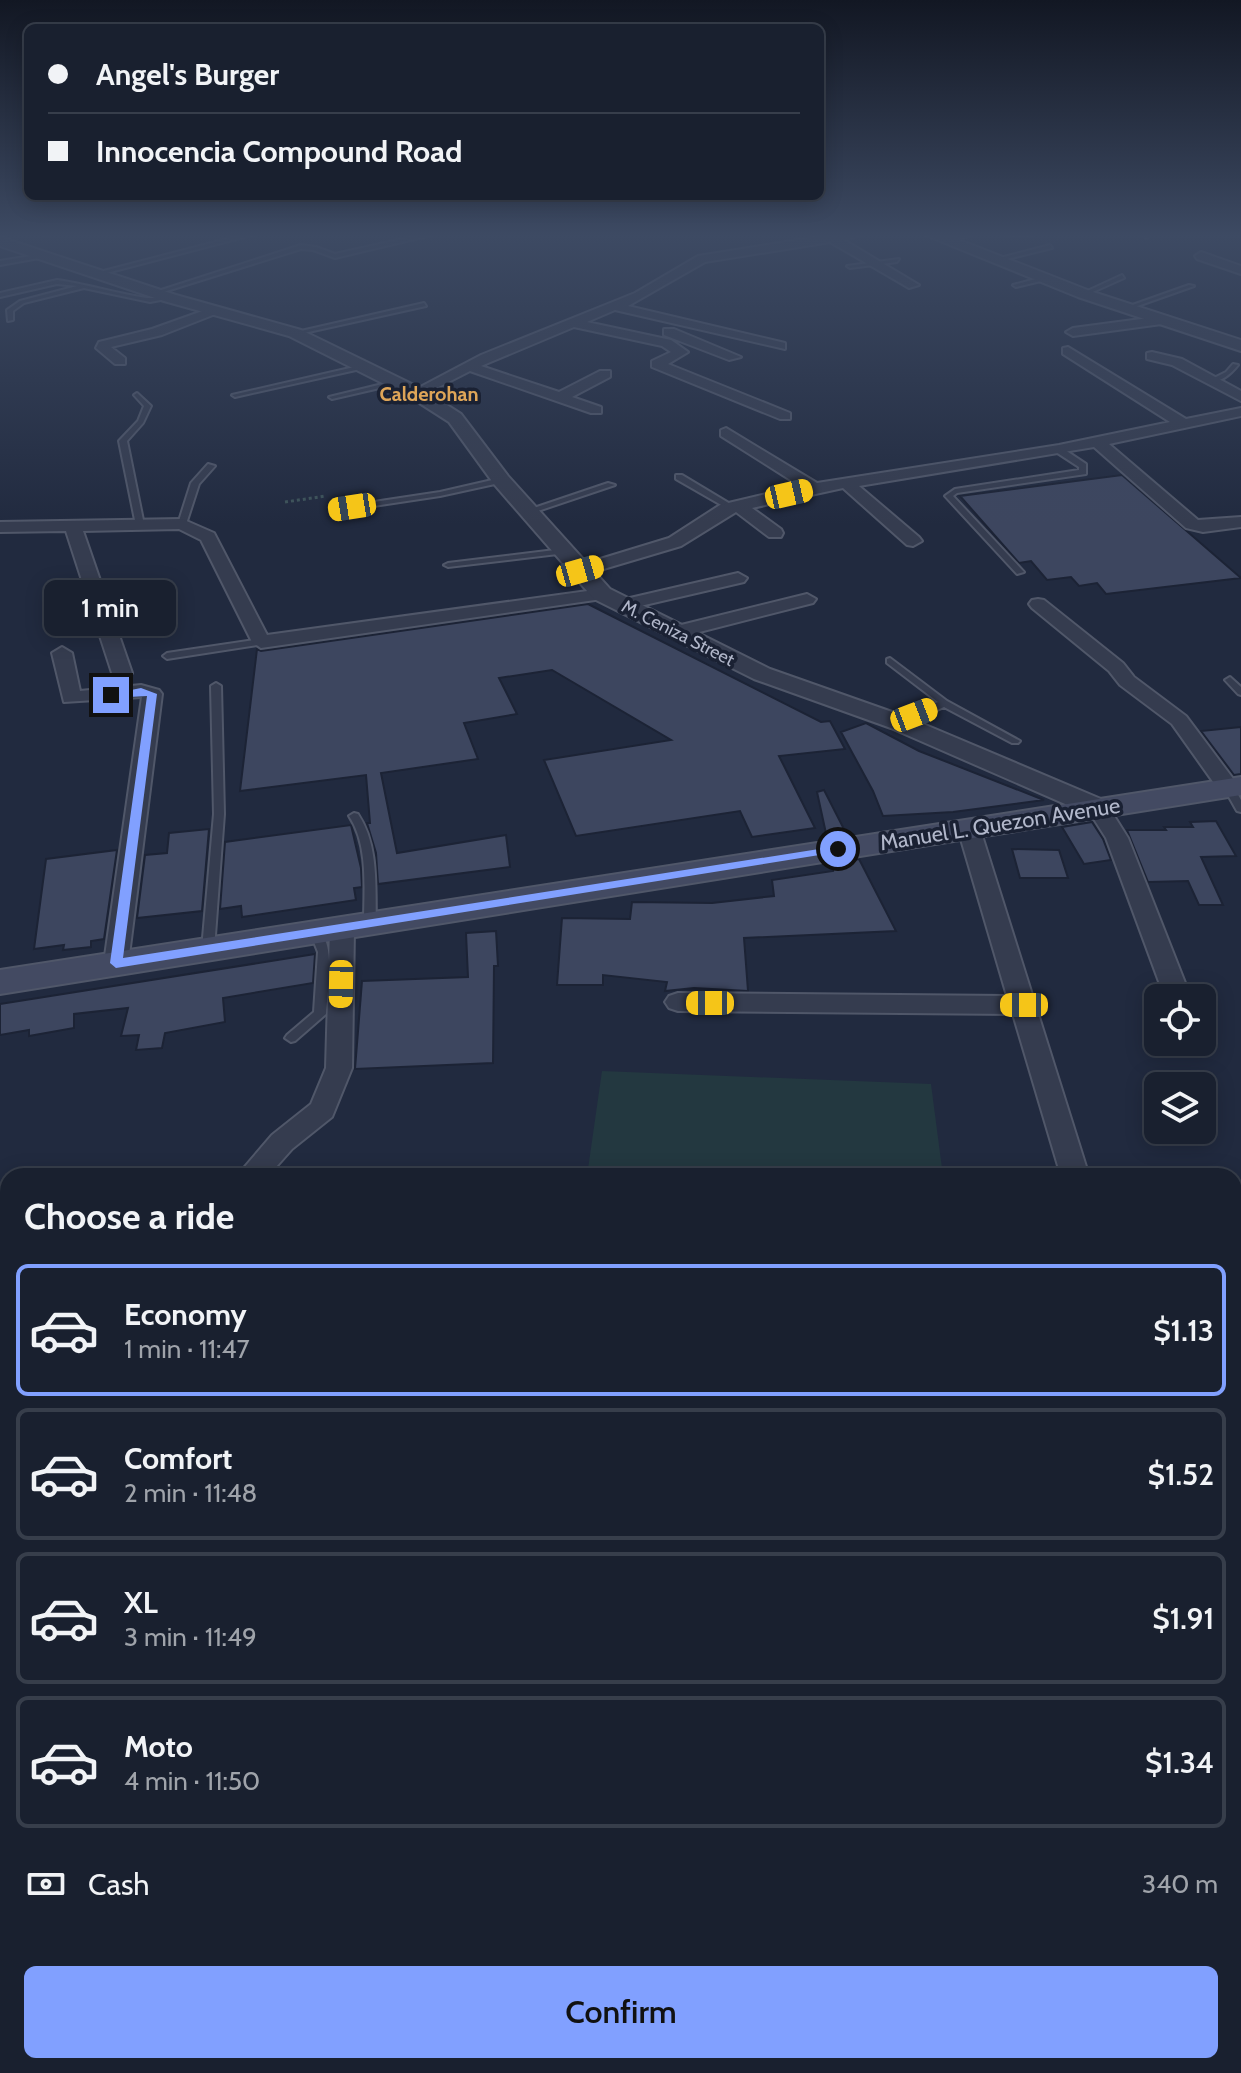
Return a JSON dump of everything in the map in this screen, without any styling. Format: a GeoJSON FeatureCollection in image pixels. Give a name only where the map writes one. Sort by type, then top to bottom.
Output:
{"type":"FeatureCollection","features":[{"type":"Feature","properties":{"kind":"main road","name":"Manuel L. Quezon Avenue"},"geometry":{"type":"LineString","coordinates":[[0,982],[1098,808],[1237,794]]}},
{"type":"Feature","properties":{"kind":"street"},"geometry":{"type":"LineString","coordinates":[[120,361],[104,345],[161,331]]}},
{"type":"Feature","properties":{"kind":"street","name":"M. Ceniza Street"},"geometry":{"type":"LineString","coordinates":[[287,331],[406,388],[455,418],[501,480],[602,594],[762,674],[900,723],[1098,808]]}},
{"type":"Feature","properties":{"kind":"street"},"geometry":{"type":"LineString","coordinates":[[406,388],[555,331]]}},
{"type":"Feature","properties":{"kind":"street"},"geometry":{"type":"LineString","coordinates":[[610,331],[666,343],[681,352],[657,364],[785,416]]}},
{"type":"Feature","properties":{"kind":"street"},"geometry":{"type":"LineString","coordinates":[[661,331],[734,357]]}},
{"type":"Feature","properties":{"kind":"street"},"geometry":{"type":"LineString","coordinates":[[716,331],[780,346]]}},
{"type":"Feature","properties":{"kind":"street"},"geometry":{"type":"LineString","coordinates":[[1073,332],[1083,331]]}},
{"type":"Feature","properties":{"kind":"street"},"geometry":{"type":"LineString","coordinates":[[1196,331],[1241,346]]}},
{"type":"Feature","properties":{"kind":"street"},"geometry":{"type":"LineString","coordinates":[[1068,351],[1183,424]]}},
{"type":"Feature","properties":{"kind":"street"},"geometry":{"type":"LineString","coordinates":[[1152,356],[1177,362],[1241,397]]}},
{"type":"Feature","properties":{"kind":"street"},"geometry":{"type":"LineString","coordinates":[[468,366],[596,410]]}},
{"type":"Feature","properties":{"kind":"street"},"geometry":{"type":"LineString","coordinates":[[561,397],[605,374]]}},
{"type":"Feature","properties":{"kind":"street"},"geometry":{"type":"LineString","coordinates":[[1118,383],[1137,380],[1148,383]]}},
{"type":"Feature","properties":{"kind":"street"},"geometry":{"type":"LineString","coordinates":[[580,571],[675,542],[736,507],[814,488],[1059,450],[1241,412]]}},
{"type":"Feature","properties":{"kind":"street"},"geometry":{"type":"LineString","coordinates":[[726,433],[814,488]]}},
{"type":"Feature","properties":{"kind":"street"},"geometry":{"type":"LineString","coordinates":[[1097,442],[1192,524],[1203,527],[1241,522]]}},
{"type":"Feature","properties":{"kind":"street"},"geometry":{"type":"LineString","coordinates":[[845,482],[913,541]]}},
{"type":"Feature","properties":{"kind":"street"},"geometry":{"type":"LineString","coordinates":[[736,507],[775,533]]}},
{"type":"Feature","properties":{"kind":"street"},"geometry":{"type":"LineString","coordinates":[[0,525],[182,524],[208,537],[261,642],[602,594]]}},
{"type":"Feature","properties":{"kind":"street"},"geometry":{"type":"LineString","coordinates":[[73,526],[122,673]]}},
{"type":"Feature","properties":{"kind":"street"},"geometry":{"type":"LineString","coordinates":[[623,605],[738,578]]}},
{"type":"Feature","properties":{"kind":"street"},"geometry":{"type":"LineString","coordinates":[[676,632],[807,599]]}},
{"type":"Feature","properties":{"kind":"street"},"geometry":{"type":"LineString","coordinates":[[1038,604],[1116,667],[1127,681],[1179,720],[1237,794]]}},
{"type":"Feature","properties":{"kind":"street"},"geometry":{"type":"LineString","coordinates":[[62,653],[71,698],[141,691],[152,694],[116,963]]}},
{"type":"Feature","properties":{"kind":"street"},"geometry":{"type":"LineString","coordinates":[[1098,808],[1117,838],[1173,984]]}},
{"type":"Feature","properties":{"kind":"street"},"geometry":{"type":"LineString","coordinates":[[969,829],[1073,1168]]}},
{"type":"Feature","properties":{"kind":"street"},"geometry":{"type":"LineString","coordinates":[[258,1168],[282,1142],[322,1110],[339,1068],[343,928]]}},
{"type":"Feature","properties":{"kind":"street"},"geometry":{"type":"LineString","coordinates":[[678,1002],[1024,1005]]}},
{"type":"Feature","properties":{"kind":"lane"},"geometry":{"type":"LineString","coordinates":[[295,333],[305,331]]}},
{"type":"Feature","properties":{"kind":"lane"},"geometry":{"type":"LineString","coordinates":[[1212,381],[1228,373],[1235,365]]}},
{"type":"Feature","properties":{"kind":"lane"},"geometry":{"type":"LineString","coordinates":[[235,395],[363,367]]}},
{"type":"Feature","properties":{"kind":"lane"},"geometry":{"type":"LineString","coordinates":[[332,397],[406,388]]}},
{"type":"Feature","properties":{"kind":"lane"},"geometry":{"type":"LineString","coordinates":[[137,395],[148,406],[138,427],[123,441],[140,525]]}},
{"type":"Feature","properties":{"kind":"lane"},"geometry":{"type":"LineString","coordinates":[[1020,572],[949,496],[955,491],[1083,472],[1083,466],[1059,450]]}},
{"type":"Feature","properties":{"kind":"lane"},"geometry":{"type":"LineString","coordinates":[[182,524],[195,483],[211,466]]}},
{"type":"Feature","properties":{"kind":"lane"},"geometry":{"type":"LineString","coordinates":[[679,477],[736,507]]}},
{"type":"Feature","properties":{"kind":"lane"},"geometry":{"type":"LineString","coordinates":[[334,510],[440,494],[501,480]]}},
{"type":"Feature","properties":{"kind":"lane"},"geometry":{"type":"LineString","coordinates":[[529,511],[611,485]]}},
{"type":"Feature","properties":{"kind":"lane"},"geometry":{"type":"LineString","coordinates":[[448,565],[563,551]]}},
{"type":"Feature","properties":{"kind":"lane"},"geometry":{"type":"LineString","coordinates":[[167,656],[261,642]]}},
{"type":"Feature","properties":{"kind":"lane"},"geometry":{"type":"LineString","coordinates":[[890,661],[944,703],[1015,741]]}},
{"type":"Feature","properties":{"kind":"lane"},"geometry":{"type":"LineString","coordinates":[[1230,680],[1241,692]]}},
{"type":"Feature","properties":{"kind":"lane"},"geometry":{"type":"LineString","coordinates":[[208,949],[219,814],[216,686]]}},
{"type":"Feature","properties":{"kind":"lane"},"geometry":{"type":"LineString","coordinates":[[900,723],[944,703]]}},
{"type":"Feature","properties":{"kind":"lane"},"geometry":{"type":"LineString","coordinates":[[291,1038],[320,1014],[324,952],[343,928],[367,857],[359,821],[354,816]]}},
{"type":"Feature","properties":{"kind":"shaded area"},"geometry":{"type":"Polygon","coordinates":[[[602,1071],[931,1084],[942,1168],[588,1168],[602,1071]]]}},
{"type":"Feature","properties":{"kind":"building"},"geometry":{"type":"Polygon","coordinates":[[[1122,475],[1241,578],[1106,594],[1097,583],[1079,586],[1071,577],[1047,580],[1031,561],[1019,563],[960,496],[1122,475]]]}},
{"type":"Feature","properties":{"kind":"building"},"geometry":{"type":"Polygon","coordinates":[[[588,604],[821,722],[830,721],[845,749],[779,756],[815,828],[752,837],[740,811],[576,836],[544,760],[671,740],[552,670],[499,678],[517,714],[464,723],[478,759],[381,773],[397,853],[506,835],[510,867],[378,884],[376,853],[367,823],[370,823],[366,775],[240,791],[257,649],[261,651],[588,604]]]}},
{"type":"Feature","properties":{"kind":"building"},"geometry":{"type":"Polygon","coordinates":[[[866,723],[919,751],[1044,800],[953,812],[883,816],[841,732],[866,723]]]}},
{"type":"Feature","properties":{"kind":"building"},"geometry":{"type":"Polygon","coordinates":[[[1241,727],[1241,774],[1234,775],[1201,731],[1241,727]]]}},
{"type":"Feature","properties":{"kind":"building"},"geometry":{"type":"Polygon","coordinates":[[[824,790],[847,835],[827,838],[817,792],[824,790]]]}},
{"type":"Feature","properties":{"kind":"building"},"geometry":{"type":"Polygon","coordinates":[[[1216,821],[1236,856],[1201,857],[1223,905],[1199,905],[1188,881],[1148,882],[1127,830],[1166,830],[1164,827],[1193,827],[1190,822],[1216,821]]]}},
{"type":"Feature","properties":{"kind":"building"},"geometry":{"type":"Polygon","coordinates":[[[1092,822],[1111,860],[1084,864],[1062,827],[1092,822]]]}},
{"type":"Feature","properties":{"kind":"building"},"geometry":{"type":"Polygon","coordinates":[[[351,825],[361,868],[362,887],[354,888],[356,900],[242,917],[241,906],[220,909],[225,842],[351,825]]]}},
{"type":"Feature","properties":{"kind":"building"},"geometry":{"type":"Polygon","coordinates":[[[209,829],[202,911],[137,918],[145,855],[167,853],[169,833],[209,829]]]}},
{"type":"Feature","properties":{"kind":"building"},"geometry":{"type":"Polygon","coordinates":[[[1012,849],[1059,850],[1068,878],[1020,878],[1012,849]]]}},
{"type":"Feature","properties":{"kind":"building"},"geometry":{"type":"Polygon","coordinates":[[[117,850],[104,939],[91,941],[91,947],[63,950],[64,945],[34,949],[46,859],[117,850]]]}},
{"type":"Feature","properties":{"kind":"building"},"geometry":{"type":"Polygon","coordinates":[[[859,859],[896,931],[744,938],[748,991],[694,988],[665,991],[667,982],[603,975],[603,985],[557,985],[562,918],[630,919],[632,902],[712,903],[774,896],[772,880],[833,871],[832,864],[859,859]]]}},
{"type":"Feature","properties":{"kind":"building"},"geometry":{"type":"Polygon","coordinates":[[[496,931],[498,966],[494,966],[493,1063],[355,1069],[362,981],[468,977],[466,933],[496,931]]]}},
{"type":"Feature","properties":{"kind":"building"},"geometry":{"type":"Polygon","coordinates":[[[315,954],[313,983],[223,998],[225,1022],[165,1033],[162,1048],[136,1050],[139,1035],[121,1036],[128,1008],[74,1014],[74,1028],[29,1036],[29,1030],[0,1035],[0,1004],[315,954]]]}},
{"type":"Feature","properties":{"kind":"district","name":"Calderohan"},"geometry":{"type":"Point","coordinates":[429,394]}},
{"type":"Feature","properties":{"kind":"route"},"geometry":{"type":"LineString","coordinates":[[111,695],[141,691],[152,694],[116,963],[838,849]]}}]}
